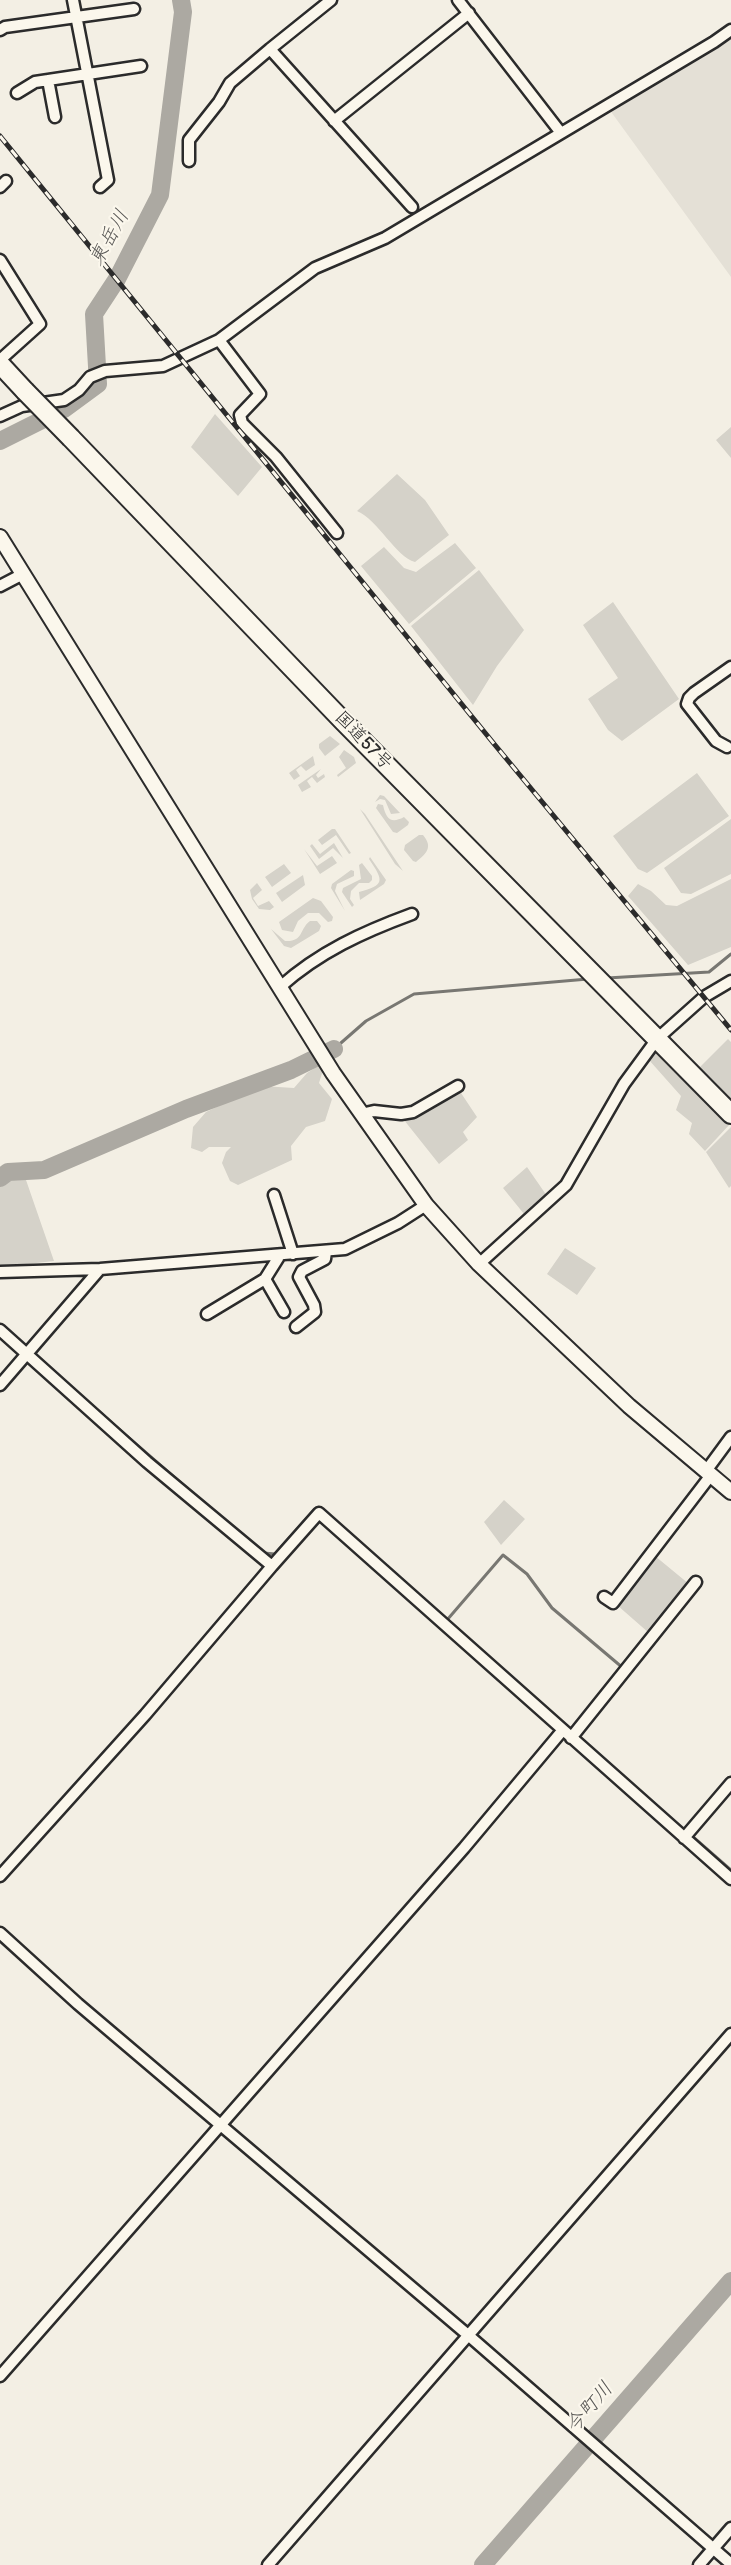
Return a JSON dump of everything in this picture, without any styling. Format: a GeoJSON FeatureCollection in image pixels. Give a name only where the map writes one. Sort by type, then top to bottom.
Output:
{"type":"FeatureCollection","features":[{"type":"Feature","properties":{"kind":"highway","name":"国道57号"},"geometry":{"type":"LineString","coordinates":[[2,370],[71,438],[343,721],[731,1114]]}},
{"type":"Feature","properties":{"kind":"street"},"geometry":{"type":"LineString","coordinates":[[73,0],[108,180],[100,187]]}},
{"type":"Feature","properties":{"kind":"street"},"geometry":{"type":"LineString","coordinates":[[189,161],[189,140],[219,102],[230,82],[331,0]]}},
{"type":"Feature","properties":{"kind":"street"},"geometry":{"type":"LineString","coordinates":[[458,0],[561,133]]}},
{"type":"Feature","properties":{"kind":"street"},"geometry":{"type":"LineString","coordinates":[[0,30],[5,27],[135,9]]}},
{"type":"Feature","properties":{"kind":"street"},"geometry":{"type":"LineString","coordinates":[[334,121],[469,14]]}},
{"type":"Feature","properties":{"kind":"street"},"geometry":{"type":"LineString","coordinates":[[0,416],[22,406],[64,400],[79,390],[90,377],[105,371],[163,366],[219,340],[315,268],[385,238],[731,30]]}},
{"type":"Feature","properties":{"kind":"street"},"geometry":{"type":"LineString","coordinates":[[270,49],[412,207]]}},
{"type":"Feature","properties":{"kind":"street"},"geometry":{"type":"LineString","coordinates":[[17,93],[34,82],[141,66]]}},
{"type":"Feature","properties":{"kind":"street"},"geometry":{"type":"LineString","coordinates":[[48,80],[55,117]]}},
{"type":"Feature","properties":{"kind":"street"},"geometry":{"type":"LineString","coordinates":[[0,260],[40,324],[2,370]]}},
{"type":"Feature","properties":{"kind":"street"},"geometry":{"type":"LineString","coordinates":[[219,340],[260,394],[243,410],[240,415],[242,423],[276,457],[337,533]]}},
{"type":"Feature","properties":{"kind":"street"},"geometry":{"type":"LineString","coordinates":[[0,537],[280,987],[362,1114],[426,1205],[479,1264],[629,1406],[731,1492]]}},
{"type":"Feature","properties":{"kind":"street"},"geometry":{"type":"LineString","coordinates":[[0,586],[23,574]]}},
{"type":"Feature","properties":{"kind":"street"},"geometry":{"type":"LineString","coordinates":[[727,747],[716,741],[687,704],[688,698],[731,667]]}},
{"type":"Feature","properties":{"kind":"street"},"geometry":{"type":"LineString","coordinates":[[280,987],[299,970],[335,946],[412,914]]}},
{"type":"Feature","properties":{"kind":"street"},"geometry":{"type":"LineString","coordinates":[[479,1264],[566,1185],[624,1084],[657,1039],[704,997],[731,981]]}},
{"type":"Feature","properties":{"kind":"street"},"geometry":{"type":"LineString","coordinates":[[362,1114],[374,1111],[401,1114],[413,1112],[458,1086]]}},
{"type":"Feature","properties":{"kind":"street"},"geometry":{"type":"LineString","coordinates":[[274,1195],[293,1254]]}},
{"type":"Feature","properties":{"kind":"street"},"geometry":{"type":"LineString","coordinates":[[0,1272],[100,1269],[326,1252],[345,1249],[362,1242],[426,1205]]}},
{"type":"Feature","properties":{"kind":"street"},"geometry":{"type":"LineString","coordinates":[[296,1327],[315,1312],[314,1305],[299,1277],[302,1271],[325,1259],[326,1252]]}},
{"type":"Feature","properties":{"kind":"street"},"geometry":{"type":"LineString","coordinates":[[207,1314],[265,1279],[280,1255]]}},
{"type":"Feature","properties":{"kind":"street"},"geometry":{"type":"LineString","coordinates":[[0,1385],[100,1269]]}},
{"type":"Feature","properties":{"kind":"street"},"geometry":{"type":"LineString","coordinates":[[265,1279],[284,1312]]}},
{"type":"Feature","properties":{"kind":"street"},"geometry":{"type":"LineString","coordinates":[[0,1330],[147,1462],[272,1566]]}},
{"type":"Feature","properties":{"kind":"street"},"geometry":{"type":"LineString","coordinates":[[604,1597],[613,1603],[708,1473],[731,1437]]}},
{"type":"Feature","properties":{"kind":"street"},"geometry":{"type":"LineString","coordinates":[[0,1876],[145,1715],[319,1513],[731,1879]]}},
{"type":"Feature","properties":{"kind":"street"},"geometry":{"type":"LineString","coordinates":[[0,2376],[220,2124],[567,1734],[696,1582]]}},
{"type":"Feature","properties":{"kind":"street"},"geometry":{"type":"LineString","coordinates":[[684,1838],[731,1783]]}},
{"type":"Feature","properties":{"kind":"street"},"geometry":{"type":"LineString","coordinates":[[0,1933],[78,2004],[468,2335],[731,2564]]}},
{"type":"Feature","properties":{"kind":"street"},"geometry":{"type":"LineString","coordinates":[[268,2565],[731,2034]]}},
{"type":"Feature","properties":{"kind":"street"},"geometry":{"type":"LineString","coordinates":[[699,2565],[731,2528]]}},
{"type":"Feature","properties":{"kind":"shaded area"},"geometry":{"type":"Polygon","coordinates":[[[731,33],[731,277],[609,109],[731,33]]]}},
{"type":"Feature","properties":{"kind":"shaded area"},"geometry":{"type":"Polygon","coordinates":[[[215,414],[262,467],[238,496],[191,447],[215,414]]]}},
{"type":"Feature","properties":{"kind":"shaded area"},"geometry":{"type":"Polygon","coordinates":[[[731,427],[731,458],[716,440],[731,427]]]}},
{"type":"Feature","properties":{"kind":"shaded area"},"geometry":{"type":"Polygon","coordinates":[[[397,474],[425,500],[449,535],[415,562],[401,553],[372,522],[357,511],[397,474]]]}},
{"type":"Feature","properties":{"kind":"shaded area"},"geometry":{"type":"Polygon","coordinates":[[[455,543],[476,568],[409,624],[361,566],[384,547],[404,568],[416,572],[455,543]]]}},
{"type":"Feature","properties":{"kind":"shaded area"},"geometry":{"type":"Polygon","coordinates":[[[479,570],[524,630],[497,666],[473,705],[411,626],[479,570]]]}},
{"type":"Feature","properties":{"kind":"shaded area"},"geometry":{"type":"Polygon","coordinates":[[[613,602],[679,699],[622,741],[608,730],[588,699],[618,678],[583,625],[613,602]]]}},
{"type":"Feature","properties":{"kind":"shaded area"},"geometry":{"type":"Polygon","coordinates":[[[330,736],[340,744],[325,756],[319,744],[330,736]]]}},
{"type":"Feature","properties":{"kind":"shaded area"},"geometry":{"type":"Polygon","coordinates":[[[344,750],[354,757],[356,763],[338,777],[337,775],[346,768],[339,757],[344,750]]]}},
{"type":"Feature","properties":{"kind":"shaded area"},"geometry":{"type":"Polygon","coordinates":[[[313,756],[315,765],[306,771],[301,766],[296,770],[300,776],[294,780],[289,773],[313,756]]]}},
{"type":"Feature","properties":{"kind":"shaded area"},"geometry":{"type":"Polygon","coordinates":[[[321,769],[316,775],[318,778],[324,774],[325,777],[317,783],[312,777],[307,781],[311,787],[302,792],[298,785],[321,769]]]}},
{"type":"Feature","properties":{"kind":"shaded area"},"geometry":{"type":"Polygon","coordinates":[[[697,773],[729,816],[647,873],[638,869],[613,836],[697,773]]]}},
{"type":"Feature","properties":{"kind":"shaded area"},"geometry":{"type":"Polygon","coordinates":[[[380,795],[384,796],[400,813],[391,814],[385,800],[380,799],[375,802],[380,795]]]}},
{"type":"Feature","properties":{"kind":"shaded area"},"geometry":{"type":"Polygon","coordinates":[[[378,804],[383,805],[390,819],[396,820],[404,817],[409,822],[408,825],[397,833],[393,832],[376,808],[378,804]]]}},
{"type":"Feature","properties":{"kind":"shaded area"},"geometry":{"type":"Polygon","coordinates":[[[360,809],[365,814],[403,871],[395,864],[360,809]]]}},
{"type":"Feature","properties":{"kind":"shaded area"},"geometry":{"type":"Polygon","coordinates":[[[731,819],[731,874],[691,894],[681,893],[664,868],[731,819]]]}},
{"type":"Feature","properties":{"kind":"shaded area"},"geometry":{"type":"Polygon","coordinates":[[[335,829],[351,853],[349,854],[336,835],[322,845],[318,840],[335,829]]]}},
{"type":"Feature","properties":{"kind":"shaded area"},"geometry":{"type":"Polygon","coordinates":[[[419,835],[423,835],[428,846],[426,853],[416,862],[404,850],[405,845],[419,835]]]}},
{"type":"Feature","properties":{"kind":"shaded area"},"geometry":{"type":"Polygon","coordinates":[[[334,843],[343,858],[333,848],[319,859],[310,846],[312,844],[320,854],[334,843]]]}},
{"type":"Feature","properties":{"kind":"shaded area"},"geometry":{"type":"Polygon","coordinates":[[[304,849],[317,866],[332,856],[337,863],[320,874],[304,849]]]}},
{"type":"Feature","properties":{"kind":"shaded area"},"geometry":{"type":"Polygon","coordinates":[[[370,857],[386,880],[384,884],[360,900],[359,892],[374,887],[379,881],[370,857]]]}},
{"type":"Feature","properties":{"kind":"shaded area"},"geometry":{"type":"Polygon","coordinates":[[[362,863],[372,876],[372,880],[369,883],[359,883],[351,891],[350,899],[354,905],[352,907],[342,892],[343,888],[361,879],[359,865],[362,863]]]}},
{"type":"Feature","properties":{"kind":"shaded area"},"geometry":{"type":"Polygon","coordinates":[[[284,864],[291,873],[272,887],[265,877],[284,864]]]}},
{"type":"Feature","properties":{"kind":"shaded area"},"geometry":{"type":"Polygon","coordinates":[[[351,870],[354,871],[354,876],[337,884],[335,891],[345,911],[331,888],[332,884],[351,870]]]}},
{"type":"Feature","properties":{"kind":"shaded area"},"geometry":{"type":"Polygon","coordinates":[[[303,875],[305,885],[282,902],[276,893],[303,875]]]}},
{"type":"Feature","properties":{"kind":"shaded area"},"geometry":{"type":"Polygon","coordinates":[[[731,879],[731,947],[688,965],[628,896],[638,884],[651,891],[666,905],[677,906],[731,879]]]}},
{"type":"Feature","properties":{"kind":"shaded area"},"geometry":{"type":"Polygon","coordinates":[[[257,883],[262,890],[253,898],[258,906],[269,901],[274,907],[270,910],[259,909],[252,899],[250,890],[257,883]]]}},
{"type":"Feature","properties":{"kind":"shaded area"},"geometry":{"type":"Polygon","coordinates":[[[313,898],[321,901],[333,917],[332,921],[328,922],[319,913],[308,913],[298,921],[293,932],[282,930],[279,922],[313,898]]]}},
{"type":"Feature","properties":{"kind":"shaded area"},"geometry":{"type":"Polygon","coordinates":[[[310,921],[317,921],[321,926],[319,931],[291,948],[284,946],[271,929],[285,941],[291,941],[298,937],[310,921]]]}},
{"type":"Feature","properties":{"kind":"shaded area"},"geometry":{"type":"Polygon","coordinates":[[[728,1039],[731,1042],[731,1099],[700,1067],[728,1039]]]}},
{"type":"Feature","properties":{"kind":"shaded area"},"geometry":{"type":"Polygon","coordinates":[[[658,1050],[730,1124],[705,1151],[689,1134],[692,1123],[676,1110],[681,1096],[649,1060],[658,1050]]]}},
{"type":"Feature","properties":{"kind":"shaded area"},"geometry":{"type":"Polygon","coordinates":[[[321,1064],[324,1067],[319,1083],[332,1099],[325,1121],[306,1127],[291,1146],[292,1160],[238,1185],[230,1181],[222,1163],[226,1152],[231,1147],[209,1147],[202,1152],[191,1148],[193,1127],[206,1112],[262,1086],[294,1088],[307,1073],[321,1064]]]}},
{"type":"Feature","properties":{"kind":"shaded area"},"geometry":{"type":"Polygon","coordinates":[[[459,1090],[477,1117],[463,1132],[468,1140],[439,1164],[404,1120],[422,1114],[459,1090]]]}},
{"type":"Feature","properties":{"kind":"shaded area"},"geometry":{"type":"Polygon","coordinates":[[[731,1127],[731,1186],[729,1188],[706,1152],[731,1127]]]}},
{"type":"Feature","properties":{"kind":"shaded area"},"geometry":{"type":"Polygon","coordinates":[[[527,1167],[547,1196],[524,1214],[503,1188],[527,1167]]]}},
{"type":"Feature","properties":{"kind":"shaded area"},"geometry":{"type":"Polygon","coordinates":[[[0,1177],[26,1180],[54,1261],[0,1267],[0,1177]]]}},
{"type":"Feature","properties":{"kind":"shaded area"},"geometry":{"type":"Polygon","coordinates":[[[565,1248],[596,1268],[577,1295],[547,1274],[565,1248]]]}},
{"type":"Feature","properties":{"kind":"shaded area"},"geometry":{"type":"Polygon","coordinates":[[[504,1500],[525,1519],[501,1545],[484,1522],[504,1500]]]}},
{"type":"Feature","properties":{"kind":"shaded area"},"geometry":{"type":"Polygon","coordinates":[[[655,1556],[689,1584],[649,1633],[617,1605],[655,1556]]]}},
{"type":"Feature","properties":{"kind":"waterway","name":"東岳川"},"geometry":{"type":"LineString","coordinates":[[0,441],[64,409],[98,384],[94,314],[117,279],[160,195],[183,12],[181,0]]}},
{"type":"Feature","properties":{"kind":"waterway"},"geometry":{"type":"LineString","coordinates":[[607,978],[709,972],[731,954]]}},
{"type":"Feature","properties":{"kind":"waterway"},"geometry":{"type":"LineString","coordinates":[[334,1049],[366,1021],[414,994],[588,979]]}},
{"type":"Feature","properties":{"kind":"waterway"},"geometry":{"type":"LineString","coordinates":[[0,1178],[8,1172],[44,1170],[186,1109],[291,1070],[334,1049]]}},
{"type":"Feature","properties":{"kind":"waterway"},"geometry":{"type":"LineString","coordinates":[[91,1405],[197,1497]]}},
{"type":"Feature","properties":{"kind":"waterway"},"geometry":{"type":"LineString","coordinates":[[264,1553],[275,1554],[315,1509],[318,1509]]}},
{"type":"Feature","properties":{"kind":"waterway"},"geometry":{"type":"LineString","coordinates":[[398,1576],[447,1620],[503,1555],[527,1574],[552,1608],[623,1668]]}},
{"type":"Feature","properties":{"kind":"waterway"},"geometry":{"type":"LineString","coordinates":[[693,1833],[692,1836],[731,1870]]}},
{"type":"Feature","properties":{"kind":"waterway","name":"今町川"},"geometry":{"type":"LineString","coordinates":[[483,2565],[731,2281]]}},
{"type":"Feature","properties":{"kind":"railway"},"geometry":{"type":"LineString","coordinates":[[0,136],[495,745],[731,1030]]}}]}
